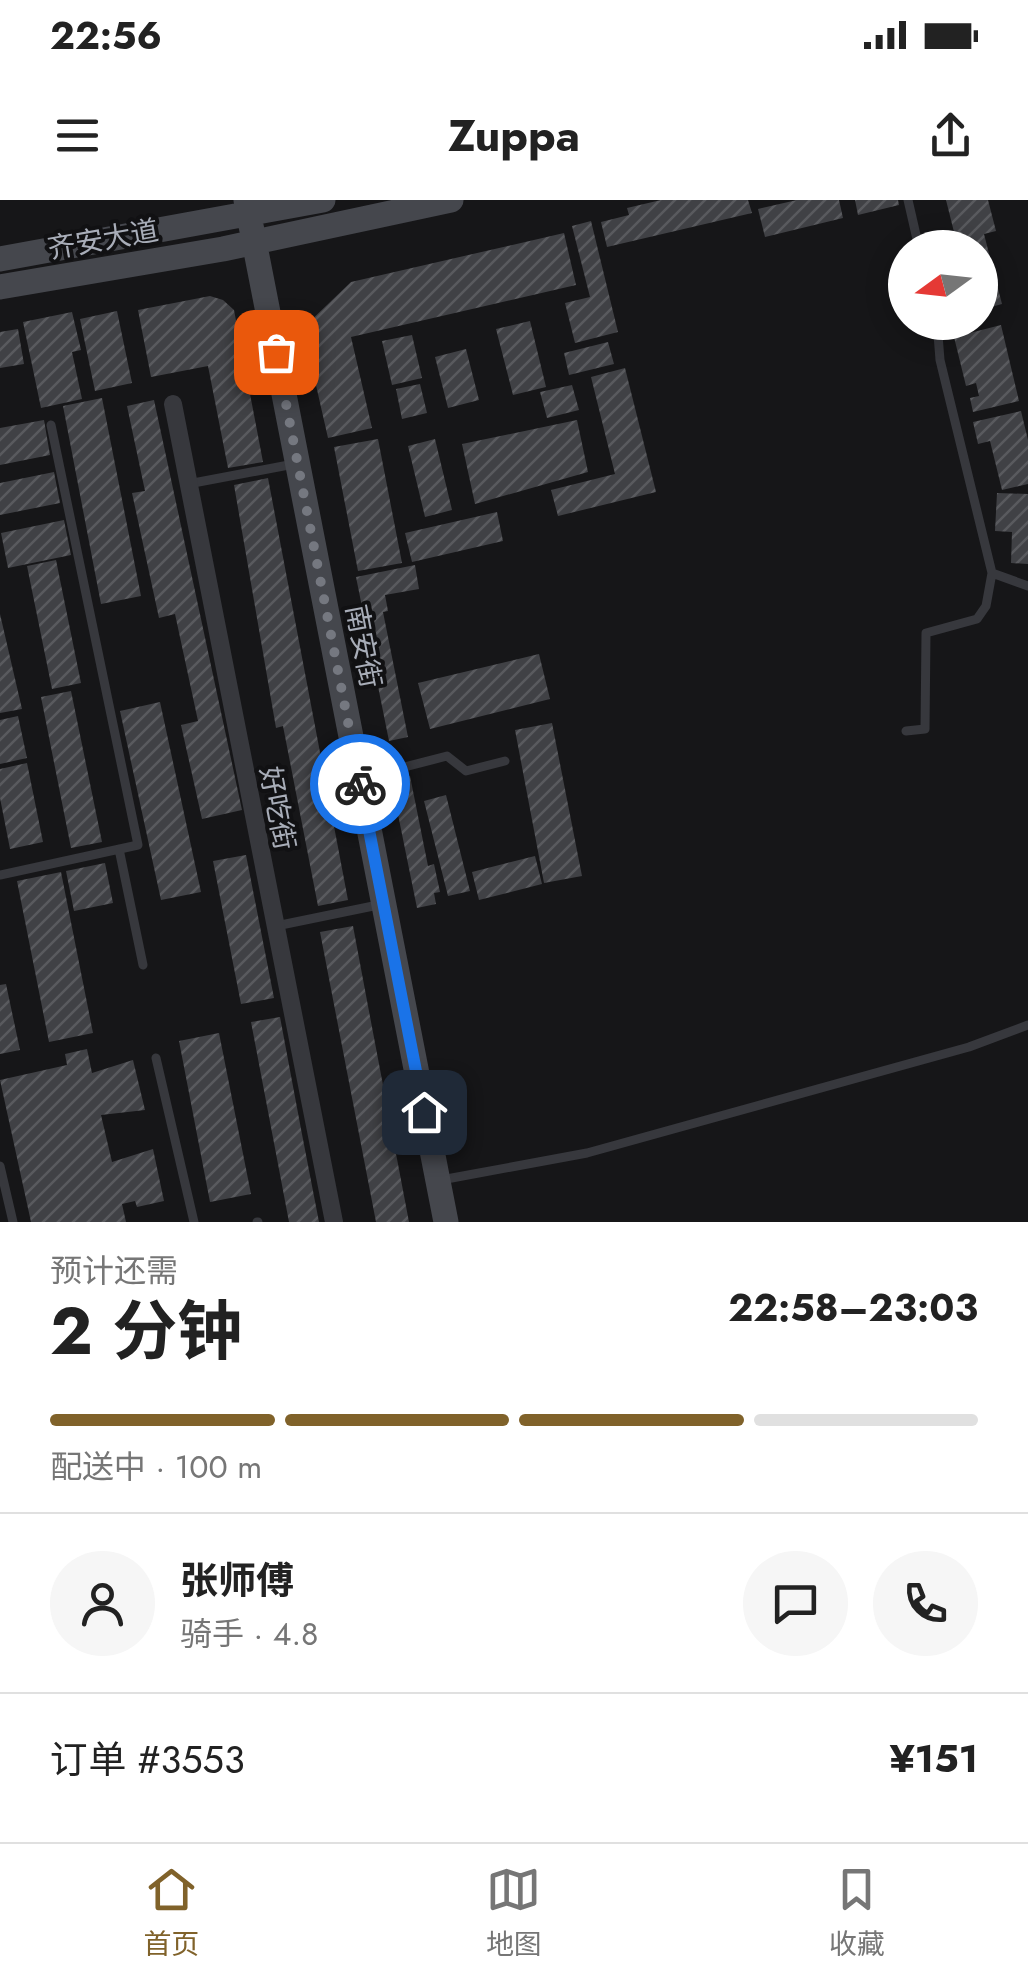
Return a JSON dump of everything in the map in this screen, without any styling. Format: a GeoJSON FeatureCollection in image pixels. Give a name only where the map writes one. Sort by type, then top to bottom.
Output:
{"type":"FeatureCollection","features":[{"type":"Feature","properties":{"kind":"main road","name":"齐安大道"},"geometry":{"type":"LineString","coordinates":[[0,260],[247,208],[323,200]]}},
{"type":"Feature","properties":{"kind":"main road","name":"齐安大道"},"geometry":{"type":"LineString","coordinates":[[0,287],[254,242],[451,200]]}},
{"type":"Feature","properties":{"kind":"main road","name":"南安街"},"geometry":{"type":"LineString","coordinates":[[247,208],[446,1222]]}},
{"type":"Feature","properties":{"kind":"street","name":"好吃街"},"geometry":{"type":"LineString","coordinates":[[173,404],[334,1222]]}},
{"type":"Feature","properties":{"kind":"lane"},"geometry":{"type":"LineString","coordinates":[[908,200],[916,230]]}},
{"type":"Feature","properties":{"kind":"lane"},"geometry":{"type":"LineString","coordinates":[[906,731],[925,728],[926,634],[977,619],[986,606],[992,573],[938,340]]}},
{"type":"Feature","properties":{"kind":"lane"},"geometry":{"type":"LineString","coordinates":[[0,875],[138,845],[51,425]]}},
{"type":"Feature","properties":{"kind":"lane"},"geometry":{"type":"LineString","coordinates":[[188,484],[297,463]]}},
{"type":"Feature","properties":{"kind":"lane"},"geometry":{"type":"LineString","coordinates":[[992,573],[1028,586]]}},
{"type":"Feature","properties":{"kind":"lane"},"geometry":{"type":"LineString","coordinates":[[359,778],[447,756],[466,771],[505,761]]}},
{"type":"Feature","properties":{"kind":"lane"},"geometry":{"type":"LineString","coordinates":[[119,849],[143,965]]}},
{"type":"Feature","properties":{"kind":"lane"},"geometry":{"type":"LineString","coordinates":[[273,927],[384,904]]}},
{"type":"Feature","properties":{"kind":"lane"},"geometry":{"type":"LineString","coordinates":[[438,1181],[587,1153],[969,1047],[1028,1025]]}},
{"type":"Feature","properties":{"kind":"lane"},"geometry":{"type":"LineString","coordinates":[[156,1058],[194,1222]]}},
{"type":"Feature","properties":{"kind":"lane"},"geometry":{"type":"LineString","coordinates":[[0,1166],[12,1222]]}},
{"type":"Feature","properties":{"kind":"building"},"geometry":{"type":"Polygon","coordinates":[[[661,200],[748,200],[752,213],[607,247],[601,222],[629,215],[627,208],[661,200]]]}},
{"type":"Feature","properties":{"kind":"building"},"geometry":{"type":"Polygon","coordinates":[[[797,200],[839,200],[843,218],[765,237],[758,209],[797,200]]]}},
{"type":"Feature","properties":{"kind":"building"},"geometry":{"type":"Polygon","coordinates":[[[855,200],[898,200],[899,205],[858,215],[855,200]]]}},
{"type":"Feature","properties":{"kind":"building"},"geometry":{"type":"Polygon","coordinates":[[[946,200],[988,200],[996,230],[954,230],[946,200]]]}},
{"type":"Feature","properties":{"kind":"building"},"geometry":{"type":"Polygon","coordinates":[[[591,221],[618,332],[575,343],[565,303],[590,297],[572,226],[591,221]]]}},
{"type":"Feature","properties":{"kind":"building"},"geometry":{"type":"Polygon","coordinates":[[[564,233],[576,285],[351,337],[372,428],[328,438],[303,328],[351,282],[564,233]]]}},
{"type":"Feature","properties":{"kind":"building"},"geometry":{"type":"Polygon","coordinates":[[[210,296],[223,300],[234,310],[263,462],[228,468],[208,366],[151,377],[138,310],[210,296]]]}},
{"type":"Feature","properties":{"kind":"building"},"geometry":{"type":"Polygon","coordinates":[[[117,311],[132,383],[95,391],[80,319],[117,311]]]}},
{"type":"Feature","properties":{"kind":"building"},"geometry":{"type":"Polygon","coordinates":[[[72,312],[81,350],[72,352],[82,399],[41,408],[23,322],[72,312]]]}},
{"type":"Feature","properties":{"kind":"building"},"geometry":{"type":"Polygon","coordinates":[[[530,321],[546,387],[513,395],[496,329],[530,321]]]}},
{"type":"Feature","properties":{"kind":"building"},"geometry":{"type":"Polygon","coordinates":[[[1001,325],[1019,401],[973,412],[970,398],[979,396],[976,383],[966,386],[955,340],[998,340],[1001,325]]]}},
{"type":"Feature","properties":{"kind":"building"},"geometry":{"type":"Polygon","coordinates":[[[18,329],[24,364],[0,368],[0,332],[18,329]]]}},
{"type":"Feature","properties":{"kind":"building"},"geometry":{"type":"Polygon","coordinates":[[[412,335],[422,378],[392,385],[382,341],[412,335]]]}},
{"type":"Feature","properties":{"kind":"building"},"geometry":{"type":"Polygon","coordinates":[[[608,342],[614,364],[569,375],[564,353],[608,342]]]}},
{"type":"Feature","properties":{"kind":"building"},"geometry":{"type":"Polygon","coordinates":[[[466,349],[479,400],[448,408],[435,357],[466,349]]]}},
{"type":"Feature","properties":{"kind":"building"},"geometry":{"type":"Polygon","coordinates":[[[625,368],[656,492],[558,516],[551,490],[615,474],[591,377],[625,368]]]}},
{"type":"Feature","properties":{"kind":"building"},"geometry":{"type":"Polygon","coordinates":[[[420,384],[427,413],[402,419],[396,389],[420,384]]]}},
{"type":"Feature","properties":{"kind":"building"},"geometry":{"type":"Polygon","coordinates":[[[572,385],[579,410],[547,418],[540,392],[572,385]]]}},
{"type":"Feature","properties":{"kind":"building"},"geometry":{"type":"Polygon","coordinates":[[[102,398],[141,596],[101,604],[63,406],[102,398]]]}},
{"type":"Feature","properties":{"kind":"building"},"geometry":{"type":"Polygon","coordinates":[[[154,400],[242,810],[202,819],[181,725],[198,721],[175,614],[159,618],[132,493],[145,491],[127,406],[154,400]]]}},
{"type":"Feature","properties":{"kind":"building"},"geometry":{"type":"Polygon","coordinates":[[[1021,411],[1028,440],[1028,484],[1002,490],[990,441],[978,444],[973,422],[1021,411]]]}},
{"type":"Feature","properties":{"kind":"building"},"geometry":{"type":"Polygon","coordinates":[[[44,420],[50,455],[0,465],[0,428],[44,420]]]}},
{"type":"Feature","properties":{"kind":"building"},"geometry":{"type":"Polygon","coordinates":[[[577,420],[588,472],[475,504],[462,444],[577,420]]]}},
{"type":"Feature","properties":{"kind":"building"},"geometry":{"type":"Polygon","coordinates":[[[378,439],[402,563],[358,571],[334,447],[378,439]]]}},
{"type":"Feature","properties":{"kind":"building"},"geometry":{"type":"Polygon","coordinates":[[[435,439],[452,510],[425,517],[408,446],[435,439]]]}},
{"type":"Feature","properties":{"kind":"building"},"geometry":{"type":"Polygon","coordinates":[[[54,472],[60,503],[0,515],[0,483],[54,472]]]}},
{"type":"Feature","properties":{"kind":"building"},"geometry":{"type":"Polygon","coordinates":[[[268,478],[348,900],[318,906],[283,726],[276,728],[234,485],[268,478]]]}},
{"type":"Feature","properties":{"kind":"building"},"geometry":{"type":"Polygon","coordinates":[[[997,493],[1028,494],[1028,564],[1011,563],[1012,532],[995,531],[997,493]]]}},
{"type":"Feature","properties":{"kind":"building"},"geometry":{"type":"Polygon","coordinates":[[[497,512],[503,541],[412,562],[405,533],[497,512]]]}},
{"type":"Feature","properties":{"kind":"building"},"geometry":{"type":"Polygon","coordinates":[[[64,520],[71,555],[8,568],[1,533],[64,520]]]}},
{"type":"Feature","properties":{"kind":"building"},"geometry":{"type":"Polygon","coordinates":[[[56,560],[81,683],[52,689],[27,566],[56,560]]]}},
{"type":"Feature","properties":{"kind":"building"},"geometry":{"type":"Polygon","coordinates":[[[415,565],[419,589],[385,595],[388,611],[383,612],[408,737],[389,741],[356,577],[415,565]]]}},
{"type":"Feature","properties":{"kind":"building"},"geometry":{"type":"Polygon","coordinates":[[[0,614],[22,709],[0,713],[0,614]]]}},
{"type":"Feature","properties":{"kind":"building"},"geometry":{"type":"Polygon","coordinates":[[[539,654],[550,699],[430,729],[418,683],[539,654]]]}},
{"type":"Feature","properties":{"kind":"building"},"geometry":{"type":"Polygon","coordinates":[[[71,691],[102,842],[71,848],[41,697],[71,691]]]}},
{"type":"Feature","properties":{"kind":"building"},"geometry":{"type":"Polygon","coordinates":[[[160,702],[201,892],[161,900],[120,711],[160,702]]]}},
{"type":"Feature","properties":{"kind":"building"},"geometry":{"type":"Polygon","coordinates":[[[18,716],[27,758],[0,764],[0,720],[18,716]]]}},
{"type":"Feature","properties":{"kind":"building"},"geometry":{"type":"Polygon","coordinates":[[[552,723],[582,876],[544,883],[515,730],[552,723]]]}},
{"type":"Feature","properties":{"kind":"building"},"geometry":{"type":"Polygon","coordinates":[[[27,763],[43,842],[10,849],[0,798],[0,769],[27,763]]]}},
{"type":"Feature","properties":{"kind":"building"},"geometry":{"type":"Polygon","coordinates":[[[410,776],[428,866],[434,864],[440,892],[434,893],[436,904],[417,908],[391,780],[410,776]]]}},
{"type":"Feature","properties":{"kind":"building"},"geometry":{"type":"Polygon","coordinates":[[[446,795],[470,891],[448,896],[424,801],[446,795]]]}},
{"type":"Feature","properties":{"kind":"building"},"geometry":{"type":"Polygon","coordinates":[[[246,855],[274,998],[241,1004],[213,861],[246,855]]]}},
{"type":"Feature","properties":{"kind":"building"},"geometry":{"type":"Polygon","coordinates":[[[535,856],[542,884],[479,900],[472,872],[535,856]]]}},
{"type":"Feature","properties":{"kind":"building"},"geometry":{"type":"Polygon","coordinates":[[[105,863],[113,903],[74,911],[66,871],[105,863]]]}},
{"type":"Feature","properties":{"kind":"building"},"geometry":{"type":"Polygon","coordinates":[[[61,872],[93,1033],[49,1042],[17,881],[61,872]]]}},
{"type":"Feature","properties":{"kind":"building"},"geometry":{"type":"Polygon","coordinates":[[[353,926],[409,1222],[376,1222],[320,932],[353,926]]]}},
{"type":"Feature","properties":{"kind":"building"},"geometry":{"type":"Polygon","coordinates":[[[6,984],[20,1050],[0,1054],[0,985],[6,984]]]}},
{"type":"Feature","properties":{"kind":"building"},"geometry":{"type":"Polygon","coordinates":[[[280,1017],[319,1222],[289,1222],[251,1022],[280,1017]]]}},
{"type":"Feature","properties":{"kind":"building"},"geometry":{"type":"Polygon","coordinates":[[[219,1033],[251,1194],[210,1202],[179,1041],[219,1033]]]}},
{"type":"Feature","properties":{"kind":"building"},"geometry":{"type":"Polygon","coordinates":[[[87,1049],[92,1073],[133,1060],[145,1110],[101,1115],[112,1162],[153,1149],[164,1201],[137,1207],[135,1201],[122,1204],[126,1222],[31,1222],[0,1080],[67,1065],[65,1054],[87,1049]]]}},
{"type":"Feature","properties":{"kind":"way so far"},"geometry":{"type":"LineString","coordinates":[[276,352],[360,784]]}},
{"type":"Feature","properties":{"kind":"route"},"geometry":{"type":"LineString","coordinates":[[360,784],[424,1112]]}}]}
